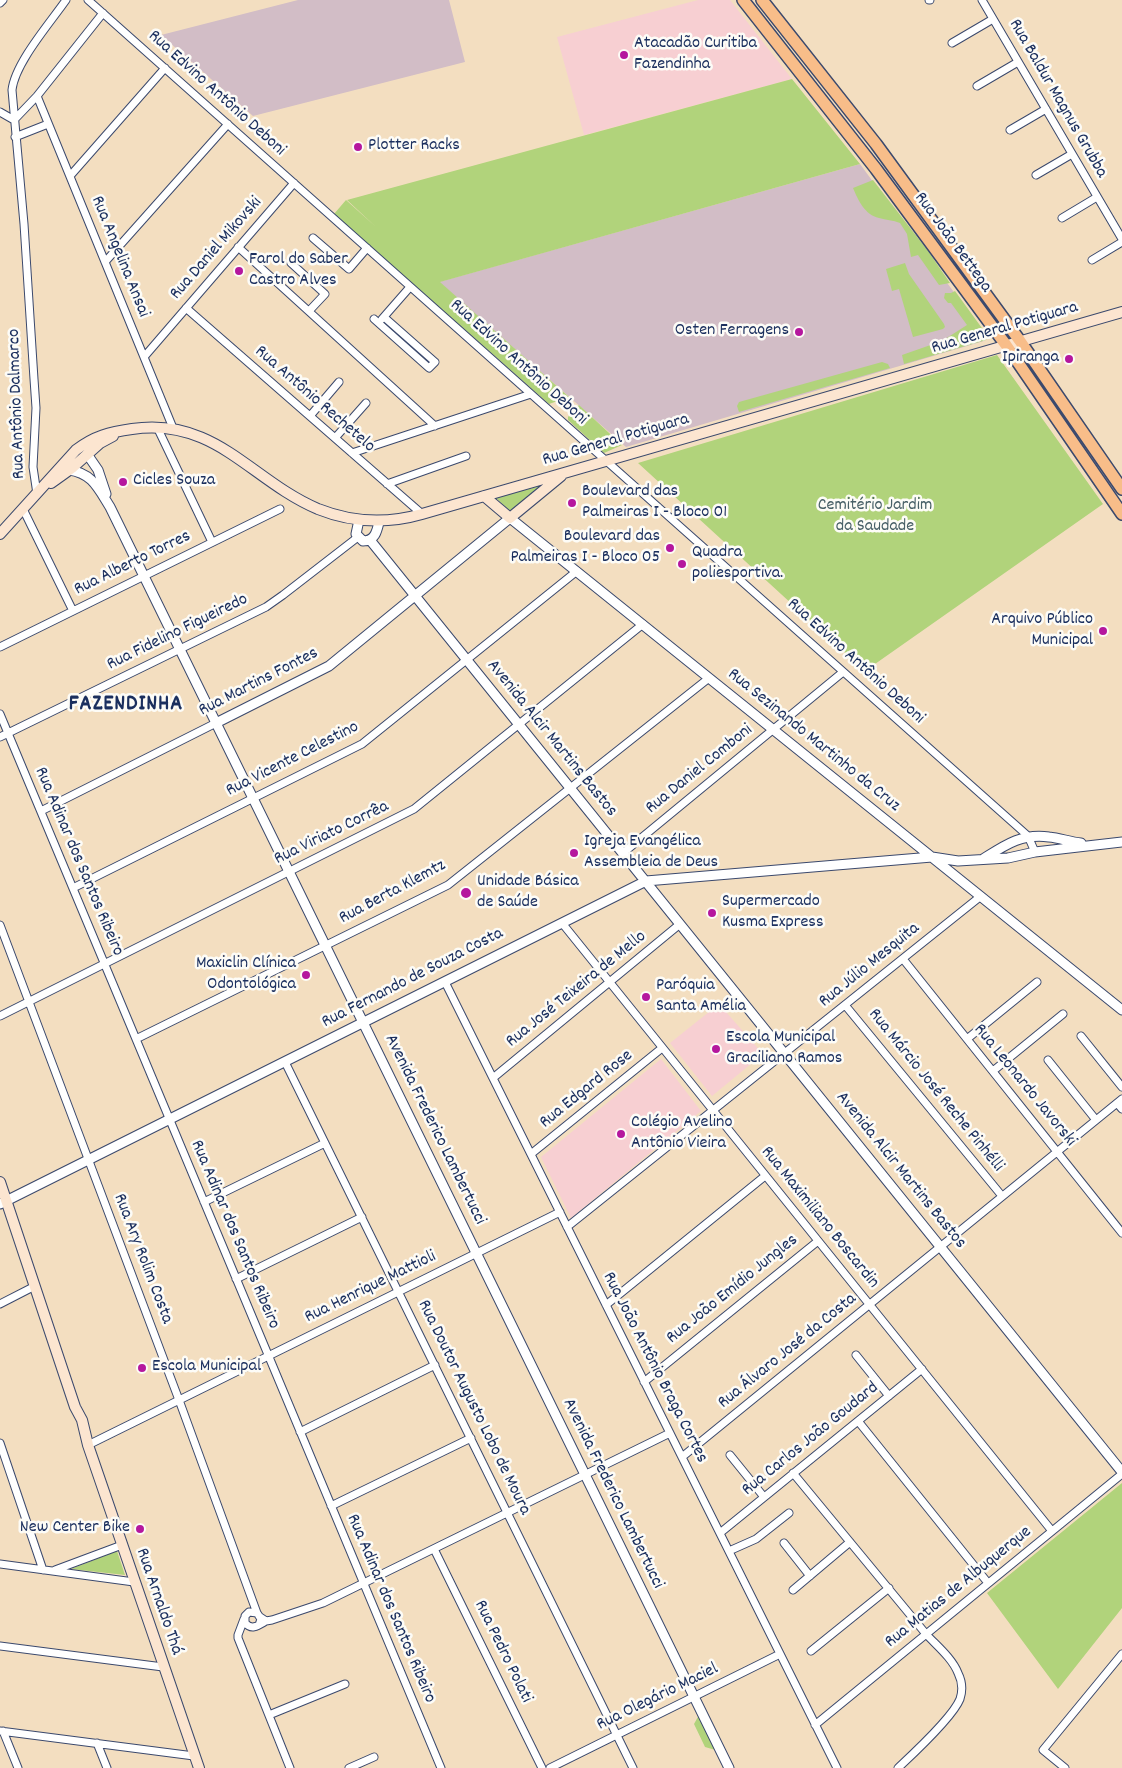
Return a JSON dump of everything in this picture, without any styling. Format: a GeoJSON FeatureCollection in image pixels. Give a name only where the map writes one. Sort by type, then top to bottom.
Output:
{"type":"FeatureCollection","features":[{"type":"Feature","properties":{"kind":"main road","name":"Rua João Bettega"},"geometry":{"type":"LineString","coordinates":[[744,0],[856,142],[1006,345],[1122,514]]}},
{"type":"Feature","properties":{"kind":"main road","name":"Rua João Bettega"},"geometry":{"type":"LineString","coordinates":[[762,0],[867,133],[1020,341],[1122,489]]}},
{"type":"Feature","properties":{"kind":"main road"},"geometry":{"type":"LineString","coordinates":[[846,129],[856,120]]}},
{"type":"Feature","properties":{"kind":"main road"},"geometry":{"type":"LineString","coordinates":[[856,142],[867,133]]}},
{"type":"Feature","properties":{"kind":"main road","name":"Rua General Potiguara"},"geometry":{"type":"LineString","coordinates":[[0,534],[66,458],[91,439],[110,432],[157,426],[192,432],[211,441],[291,494],[316,508],[360,520],[379,522],[400,520],[1122,312]]}},
{"type":"Feature","properties":{"kind":"main road","name":"Rua General Potiguara"},"geometry":{"type":"LineString","coordinates":[[38,492],[105,440],[131,429]]}},
{"type":"Feature","properties":{"kind":"main road"},"geometry":{"type":"LineString","coordinates":[[66,458],[87,454]]}},
{"type":"Feature","properties":{"kind":"main road","name":"Rua Martins Fontes"},"geometry":{"type":"LineString","coordinates":[[510,518],[564,473]]}},
{"type":"Feature","properties":{"kind":"main road","name":"Rua Sezinando Martinho da Cruz"},"geometry":{"type":"LineString","coordinates":[[484,496],[510,518]]}},
{"type":"Feature","properties":{"kind":"main road","name":"Rua Arnaldo Thá"},"geometry":{"type":"LineString","coordinates":[[0,1182],[3,1203],[35,1286],[75,1407],[81,1434],[88,1445],[199,1768]]}},
{"type":"Feature","properties":{"kind":"street"},"geometry":{"type":"LineString","coordinates":[[0,3],[3,0]]}},
{"type":"Feature","properties":{"kind":"street","name":"Rua Antônio Dalmarco"},"geometry":{"type":"LineString","coordinates":[[38,492],[33,467],[36,408],[34,370],[12,90],[16,73],[66,0]]}},
{"type":"Feature","properties":{"kind":"street","name":"Rua Edvino Antônio Deboni"},"geometry":{"type":"LineString","coordinates":[[88,0],[1028,836],[1036,852]]}},
{"type":"Feature","properties":{"kind":"street","name":"Rua Baldur Magnus Grubba"},"geometry":{"type":"LineString","coordinates":[[982,0],[1122,240]]}},
{"type":"Feature","properties":{"kind":"street"},"geometry":{"type":"LineString","coordinates":[[0,112],[14,120],[37,96],[103,13]]}},
{"type":"Feature","properties":{"kind":"street"},"geometry":{"type":"LineString","coordinates":[[952,43],[993,19]]}},
{"type":"Feature","properties":{"kind":"street"},"geometry":{"type":"LineString","coordinates":[[977,86],[1018,62]]}},
{"type":"Feature","properties":{"kind":"street"},"geometry":{"type":"LineString","coordinates":[[70,176],[165,68]]}},
{"type":"Feature","properties":{"kind":"street","name":"Rua Angelina Ansai"},"geometry":{"type":"LineString","coordinates":[[37,96],[173,428]]}},
{"type":"Feature","properties":{"kind":"street"},"geometry":{"type":"LineString","coordinates":[[1010,130],[1046,109]]}},
{"type":"Feature","properties":{"kind":"street"},"geometry":{"type":"LineString","coordinates":[[15,137],[48,124]]}},
{"type":"Feature","properties":{"kind":"street"},"geometry":{"type":"LineString","coordinates":[[105,262],[228,124]]}},
{"type":"Feature","properties":{"kind":"street"},"geometry":{"type":"LineString","coordinates":[[1036,175],[1072,154]]}},
{"type":"Feature","properties":{"kind":"street","name":"Rua Daniel Mikovski"},"geometry":{"type":"LineString","coordinates":[[144,357],[294,183]]}},
{"type":"Feature","properties":{"kind":"street"},"geometry":{"type":"LineString","coordinates":[[1062,218],[1098,197]]}},
{"type":"Feature","properties":{"kind":"street"},"geometry":{"type":"LineString","coordinates":[[313,238],[349,269],[367,248]]}},
{"type":"Feature","properties":{"kind":"street"},"geometry":{"type":"LineString","coordinates":[[1092,260],[1122,240]]}},
{"type":"Feature","properties":{"kind":"street"},"geometry":{"type":"LineString","coordinates":[[238,247],[436,426]]}},
{"type":"Feature","properties":{"kind":"street"},"geometry":{"type":"LineString","coordinates":[[291,263],[325,294],[309,311]]}},
{"type":"Feature","properties":{"kind":"street"},"geometry":{"type":"LineString","coordinates":[[384,317],[435,362],[429,368],[376,321],[384,317],[410,287]]}},
{"type":"Feature","properties":{"kind":"street","name":"Rua Antônio Rechetelo"},"geometry":{"type":"LineString","coordinates":[[186,308],[422,514]]}},
{"type":"Feature","properties":{"kind":"street"},"geometry":{"type":"LineString","coordinates":[[310,416],[339,382]]}},
{"type":"Feature","properties":{"kind":"street"},"geometry":{"type":"LineString","coordinates":[[352,453],[531,394]]}},
{"type":"Feature","properties":{"kind":"street"},"geometry":{"type":"LineString","coordinates":[[335,438],[366,403]]}},
{"type":"Feature","properties":{"kind":"street"},"geometry":{"type":"LineString","coordinates":[[157,426],[212,542]]}},
{"type":"Feature","properties":{"kind":"street","name":"Avenida Frederico Lambertucci"},"geometry":{"type":"LineString","coordinates":[[87,454],[98,470],[110,507]]}},
{"type":"Feature","properties":{"kind":"street"},"geometry":{"type":"LineString","coordinates":[[387,484],[466,456]]}},
{"type":"Feature","properties":{"kind":"street","name":"Avenida Frederico Lambertucci"},"geometry":{"type":"LineString","coordinates":[[68,470],[79,472],[88,477],[96,485],[110,507],[729,1768]]}},
{"type":"Feature","properties":{"kind":"street"},"geometry":{"type":"LineString","coordinates":[[23,509],[73,611]]}},
{"type":"Feature","properties":{"kind":"street","name":"Rua Alberto Torres"},"geometry":{"type":"LineString","coordinates":[[0,647],[280,509]]}},
{"type":"Feature","properties":{"kind":"street","name":"Rua Sezinando Martinho da Cruz"},"geometry":{"type":"LineString","coordinates":[[510,518],[1122,1010]]}},
{"type":"Feature","properties":{"kind":"street","name":"Rua Martins Fontes"},"geometry":{"type":"LineString","coordinates":[[40,811],[329,666],[510,518]]}},
{"type":"Feature","properties":{"kind":"street"},"geometry":{"type":"LineString","coordinates":[[360,520],[356,530],[358,537],[363,541],[370,540],[375,535],[379,522]]}},
{"type":"Feature","properties":{"kind":"street","name":"Rua Fidelino Figueiredo"},"geometry":{"type":"LineString","coordinates":[[0,737],[277,600],[358,537]]}},
{"type":"Feature","properties":{"kind":"street","name":"Avenida Alcir Martins Bastos"},"geometry":{"type":"LineString","coordinates":[[370,540],[1122,1473]]}},
{"type":"Feature","properties":{"kind":"street","name":"Rua Vicente Celestino"},"geometry":{"type":"LineString","coordinates":[[73,888],[366,742],[577,571]]}},
{"type":"Feature","properties":{"kind":"street","name":"Rua Viriato Corrêa"},"geometry":{"type":"LineString","coordinates":[[0,1016],[414,809],[643,624]]}},
{"type":"Feature","properties":{"kind":"street","name":"Rua Daniel Comboni"},"geometry":{"type":"LineString","coordinates":[[623,853],[843,672]]}},
{"type":"Feature","properties":{"kind":"street","name":"Rua Berta Klemtz"},"geometry":{"type":"LineString","coordinates":[[136,1039],[448,884],[709,678]]}},
{"type":"Feature","properties":{"kind":"street","name":"Rua Adinar dos Santos Ribeiro"},"geometry":{"type":"LineString","coordinates":[[0,714],[441,1768]]}},
{"type":"Feature","properties":{"kind":"street","name":"Rua Fernando de Souza Costa"},"geometry":{"type":"LineString","coordinates":[[983,859],[1011,842],[1028,836],[1050,837],[1089,845]]}},
{"type":"Feature","properties":{"kind":"street","name":"Rua Fernando de Souza Costa"},"geometry":{"type":"LineString","coordinates":[[3,1203],[646,882],[932,857],[958,861],[1008,858],[1036,852],[1122,842]]}},
{"type":"Feature","properties":{"kind":"street","name":"Rua Júlio Mesquita"},"geometry":{"type":"LineString","coordinates":[[567,1227],[981,896]]}},
{"type":"Feature","properties":{"kind":"street","name":"Rua Maximiliano Boscardin"},"geometry":{"type":"LineString","coordinates":[[562,923],[1052,1531]]}},
{"type":"Feature","properties":{"kind":"street","name":"Rua José Teixeira de Mello"},"geometry":{"type":"LineString","coordinates":[[493,1078],[680,924]]}},
{"type":"Feature","properties":{"kind":"street","name":"Rua Ary Rolim Costa"},"geometry":{"type":"LineString","coordinates":[[0,925],[254,1605],[258,1617],[245,1616],[238,1635]]}},
{"type":"Feature","properties":{"kind":"street","name":"Rua Leonardo Javorski"},"geometry":{"type":"LineString","coordinates":[[903,959],[1122,1233]]}},
{"type":"Feature","properties":{"kind":"street","name":"Rua João Antônio Braga Cortes"},"geometry":{"type":"LineString","coordinates":[[445,982],[837,1768]]}},
{"type":"Feature","properties":{"kind":"street"},"geometry":{"type":"LineString","coordinates":[[967,1039],[1037,982]]}},
{"type":"Feature","properties":{"kind":"street","name":"Rua Márcio José Reche Pinhélli"},"geometry":{"type":"LineString","coordinates":[[845,1005],[1002,1196]]}},
{"type":"Feature","properties":{"kind":"street"},"geometry":{"type":"LineString","coordinates":[[993,1071],[1063,1014]]}},
{"type":"Feature","properties":{"kind":"street"},"geometry":{"type":"LineString","coordinates":[[1081,1036],[1122,1087]]}},
{"type":"Feature","properties":{"kind":"street","name":"Rua Edgard Rose"},"geometry":{"type":"LineString","coordinates":[[531,1154],[662,1048]]}},
{"type":"Feature","properties":{"kind":"street"},"geometry":{"type":"LineString","coordinates":[[1048,1060],[1096,1120]]}},
{"type":"Feature","properties":{"kind":"street","name":"Rua Doutor Augusto Lobo de Moura"},"geometry":{"type":"LineString","coordinates":[[285,1062],[633,1768]]}},
{"type":"Feature","properties":{"kind":"street","name":"Rua Álvaro José da Costa"},"geometry":{"type":"LineString","coordinates":[[682,1457],[1096,1120],[1120,1103]]}},
{"type":"Feature","properties":{"kind":"street"},"geometry":{"type":"LineString","coordinates":[[204,1202],[325,1143]]}},
{"type":"Feature","properties":{"kind":"street"},"geometry":{"type":"LineString","coordinates":[[606,1305],[766,1176]]}},
{"type":"Feature","properties":{"kind":"street","name":"Rua Henrique Mattioli"},"geometry":{"type":"LineString","coordinates":[[88,1445],[560,1212]]}},
{"type":"Feature","properties":{"kind":"street"},"geometry":{"type":"LineString","coordinates":[[236,1279],[362,1217]]}},
{"type":"Feature","properties":{"kind":"street","name":"Rua João Emídio Jungles"},"geometry":{"type":"LineString","coordinates":[[644,1382],[818,1241]]}},
{"type":"Feature","properties":{"kind":"street"},"geometry":{"type":"LineString","coordinates":[[0,1304],[35,1286]]}},
{"type":"Feature","properties":{"kind":"street"},"geometry":{"type":"LineString","coordinates":[[856,1355],[889,1396]]}},
{"type":"Feature","properties":{"kind":"street"},"geometry":{"type":"LineString","coordinates":[[300,1432],[435,1365]]}},
{"type":"Feature","properties":{"kind":"street","name":"Rua Carlos João Goudard"},"geometry":{"type":"LineString","coordinates":[[720,1533],[922,1369]]}},
{"type":"Feature","properties":{"kind":"street"},"geometry":{"type":"LineString","coordinates":[[858,1421],[988,1583]]}},
{"type":"Feature","properties":{"kind":"street"},"geometry":{"type":"LineString","coordinates":[[290,1768],[238,1635],[249,1627],[254,1628],[258,1617],[309,1609],[364,1584],[670,1433]]}},
{"type":"Feature","properties":{"kind":"street"},"geometry":{"type":"LineString","coordinates":[[331,1506],[470,1438]]}},
{"type":"Feature","properties":{"kind":"street"},"geometry":{"type":"LineString","coordinates":[[0,1443],[43,1570]]}},
{"type":"Feature","properties":{"kind":"street"},"geometry":{"type":"LineString","coordinates":[[730,1455],[764,1497]]}},
{"type":"Feature","properties":{"kind":"street"},"geometry":{"type":"LineString","coordinates":[[793,1473],[926,1634],[954,1665],[961,1681],[961,1694],[954,1710],[898,1768]]}},
{"type":"Feature","properties":{"kind":"street","name":"Rua Matias de Albuquerque"},"geometry":{"type":"LineString","coordinates":[[816,1725],[1122,1473]]}},
{"type":"Feature","properties":{"kind":"street"},"geometry":{"type":"LineString","coordinates":[[729,1551],[756,1539],[788,1513]]}},
{"type":"Feature","properties":{"kind":"street"},"geometry":{"type":"LineString","coordinates":[[793,1590],[850,1542]]}},
{"type":"Feature","properties":{"kind":"street"},"geometry":{"type":"LineString","coordinates":[[784,1543],[810,1576]]}},
{"type":"Feature","properties":{"kind":"street"},"geometry":{"type":"LineString","coordinates":[[52,1571],[122,1544]]}},
{"type":"Feature","properties":{"kind":"street","name":"Rua Pedro Polati"},"geometry":{"type":"LineString","coordinates":[[434,1549],[542,1768]]}},
{"type":"Feature","properties":{"kind":"street"},"geometry":{"type":"LineString","coordinates":[[0,1564],[134,1582]]}},
{"type":"Feature","properties":{"kind":"street"},"geometry":{"type":"LineString","coordinates":[[811,1651],[889,1588]]}},
{"type":"Feature","properties":{"kind":"street"},"geometry":{"type":"LineString","coordinates":[[244,1620],[249,1627]]}},
{"type":"Feature","properties":{"kind":"street"},"geometry":{"type":"LineString","coordinates":[[0,1646],[163,1667]]}},
{"type":"Feature","properties":{"kind":"street","name":"Rua Olegário Maciel"},"geometry":{"type":"LineString","coordinates":[[550,1768],[780,1654]]}},
{"type":"Feature","properties":{"kind":"street"},"geometry":{"type":"LineString","coordinates":[[1065,1768],[1043,1750],[1122,1654]]}},
{"type":"Feature","properties":{"kind":"street"},"geometry":{"type":"LineString","coordinates":[[269,1715],[345,1684]]}},
{"type":"Feature","properties":{"kind":"street"},"geometry":{"type":"LineString","coordinates":[[1,1731],[194,1756]]}},
{"type":"Feature","properties":{"kind":"street"},"geometry":{"type":"LineString","coordinates":[[1,1731],[18,1768]]}},
{"type":"Feature","properties":{"kind":"street"},"geometry":{"type":"LineString","coordinates":[[97,1743],[107,1768]]}},
{"type":"Feature","properties":{"kind":"street"},"geometry":{"type":"LineString","coordinates":[[349,1768],[374,1757]]}},
{"type":"Feature","properties":{"kind":"shaded area"},"geometry":{"type":"Polygon","coordinates":[[[298,0],[449,0],[465,62],[253,116],[161,35],[298,0]]]}},
{"type":"Feature","properties":{"kind":"shaded area"},"geometry":{"type":"Polygon","coordinates":[[[698,0],[730,0],[792,79],[584,135],[557,37],[698,0]]]}},
{"type":"Feature","properties":{"kind":"shaded area"},"geometry":{"type":"Polygon","coordinates":[[[860,164],[986,336],[984,341],[626,447],[439,282],[860,164]]]}},
{"type":"Feature","properties":{"kind":"shaded area","name":"Escola Municipal Graciliano Ramos"},"geometry":{"type":"Polygon","coordinates":[[[719,1004],[763,1054],[712,1096],[670,1043],[719,1004]]]}},
{"type":"Feature","properties":{"kind":"shaded area","name":"Colégio Avelino Antônio Vieira"},"geometry":{"type":"Polygon","coordinates":[[[661,1059],[701,1111],[571,1218],[541,1157],[661,1059]]]}},
{"type":"Feature","properties":{"kind":"green space"},"geometry":{"type":"Polygon","coordinates":[[[792,79],[860,164],[440,282],[569,397],[549,404],[334,214],[346,200],[376,227],[347,200],[792,79]]]}},
{"type":"Feature","properties":{"kind":"green space"},"geometry":{"type":"Polygon","coordinates":[[[873,180],[928,251],[950,283],[939,285],[918,255],[911,257],[907,234],[900,223],[874,216],[863,206],[853,188],[873,180]]]}},
{"type":"Feature","properties":{"kind":"green space"},"geometry":{"type":"Polygon","coordinates":[[[905,263],[909,274],[944,324],[945,327],[943,329],[913,337],[899,289],[892,291],[886,269],[905,263]]]}},
{"type":"Feature","properties":{"kind":"green space"},"geometry":{"type":"Polygon","coordinates":[[[955,291],[987,335],[986,340],[904,364],[902,355],[942,341],[967,325],[951,303],[948,303],[944,298],[945,293],[955,291]]]}},
{"type":"Feature","properties":{"kind":"green space","name":"Cemitério Jardim da Saudade"},"geometry":{"type":"Polygon","coordinates":[[[997,355],[1103,504],[865,671],[638,463],[997,355]]]}},
{"type":"Feature","properties":{"kind":"green space"},"geometry":{"type":"Polygon","coordinates":[[[882,362],[888,364],[890,368],[739,412],[737,406],[739,402],[882,362]]]}},
{"type":"Feature","properties":{"kind":"green space"},"geometry":{"type":"Polygon","coordinates":[[[579,405],[622,445],[604,453],[568,420],[568,417],[579,405]]]}},
{"type":"Feature","properties":{"kind":"green space"},"geometry":{"type":"Polygon","coordinates":[[[540,486],[510,511],[496,498],[540,486]]]}},
{"type":"Feature","properties":{"kind":"green space"},"geometry":{"type":"Polygon","coordinates":[[[1122,1483],[1122,1608],[1058,1689],[987,1593],[1122,1483]]]}},
{"type":"Feature","properties":{"kind":"green space"},"geometry":{"type":"Polygon","coordinates":[[[117,1551],[125,1575],[71,1569],[117,1551]]]}},
{"type":"Feature","properties":{"kind":"green space"},"geometry":{"type":"Polygon","coordinates":[[[699,1715],[719,1751],[705,1747],[694,1724],[699,1715]]]}},
{"type":"Feature","properties":{"kind":"place","name":"Atacadão Curitiba Fazendinha"},"geometry":{"type":"Point","coordinates":[624,55]}},
{"type":"Feature","properties":{"kind":"place","name":"Plotter Racks"},"geometry":{"type":"Point","coordinates":[358,147]}},
{"type":"Feature","properties":{"kind":"place","name":"Farol do Saber Castro Alves"},"geometry":{"type":"Point","coordinates":[239,271]}},
{"type":"Feature","properties":{"kind":"place","name":"Osten Ferragens"},"geometry":{"type":"Point","coordinates":[799,332]}},
{"type":"Feature","properties":{"kind":"place","name":"Ipiranga"},"geometry":{"type":"Point","coordinates":[1069,359]}},
{"type":"Feature","properties":{"kind":"place","name":"Cicles Souza"},"geometry":{"type":"Point","coordinates":[123,482]}},
{"type":"Feature","properties":{"kind":"place","name":"Boulevard das Palmeiras I - Bloco 01"},"geometry":{"type":"Point","coordinates":[572,503]}},
{"type":"Feature","properties":{"kind":"place","name":"Boulevard das Palmeiras I - Bloco 05"},"geometry":{"type":"Point","coordinates":[670,548]}},
{"type":"Feature","properties":{"kind":"place","name":"Quadra poliesportiva."},"geometry":{"type":"Point","coordinates":[682,564]}},
{"type":"Feature","properties":{"kind":"place","name":"Arquivo Público Municipal"},"geometry":{"type":"Point","coordinates":[1103,631]}},
{"type":"Feature","properties":{"kind":"place","name":"Igreja Evangélica Assembleia de Deus"},"geometry":{"type":"Point","coordinates":[574,853]}},
{"type":"Feature","properties":{"kind":"place","name":"Unidade Básica de Saúde"},"geometry":{"type":"Point","coordinates":[466,893]}},
{"type":"Feature","properties":{"kind":"place","name":"Supermercado Kusma Express"},"geometry":{"type":"Point","coordinates":[712,913]}},
{"type":"Feature","properties":{"kind":"place","name":"Maxiclin Clínica Odontológica"},"geometry":{"type":"Point","coordinates":[306,975]}},
{"type":"Feature","properties":{"kind":"place","name":"Paróquia Santa Amélia"},"geometry":{"type":"Point","coordinates":[646,997]}},
{"type":"Feature","properties":{"kind":"place","name":"Escola Municipal Graciliano Ramos"},"geometry":{"type":"Point","coordinates":[716,1049]}},
{"type":"Feature","properties":{"kind":"place","name":"Colégio Avelino Antônio Vieira"},"geometry":{"type":"Point","coordinates":[621,1134]}},
{"type":"Feature","properties":{"kind":"place","name":"Escola Municipal"},"geometry":{"type":"Point","coordinates":[142,1368]}},
{"type":"Feature","properties":{"kind":"place","name":"New Center Bike"},"geometry":{"type":"Point","coordinates":[140,1529]}},
{"type":"Feature","properties":{"kind":"district","name":"FAZENDINHA"},"geometry":{"type":"Point","coordinates":[126,706]}}]}
